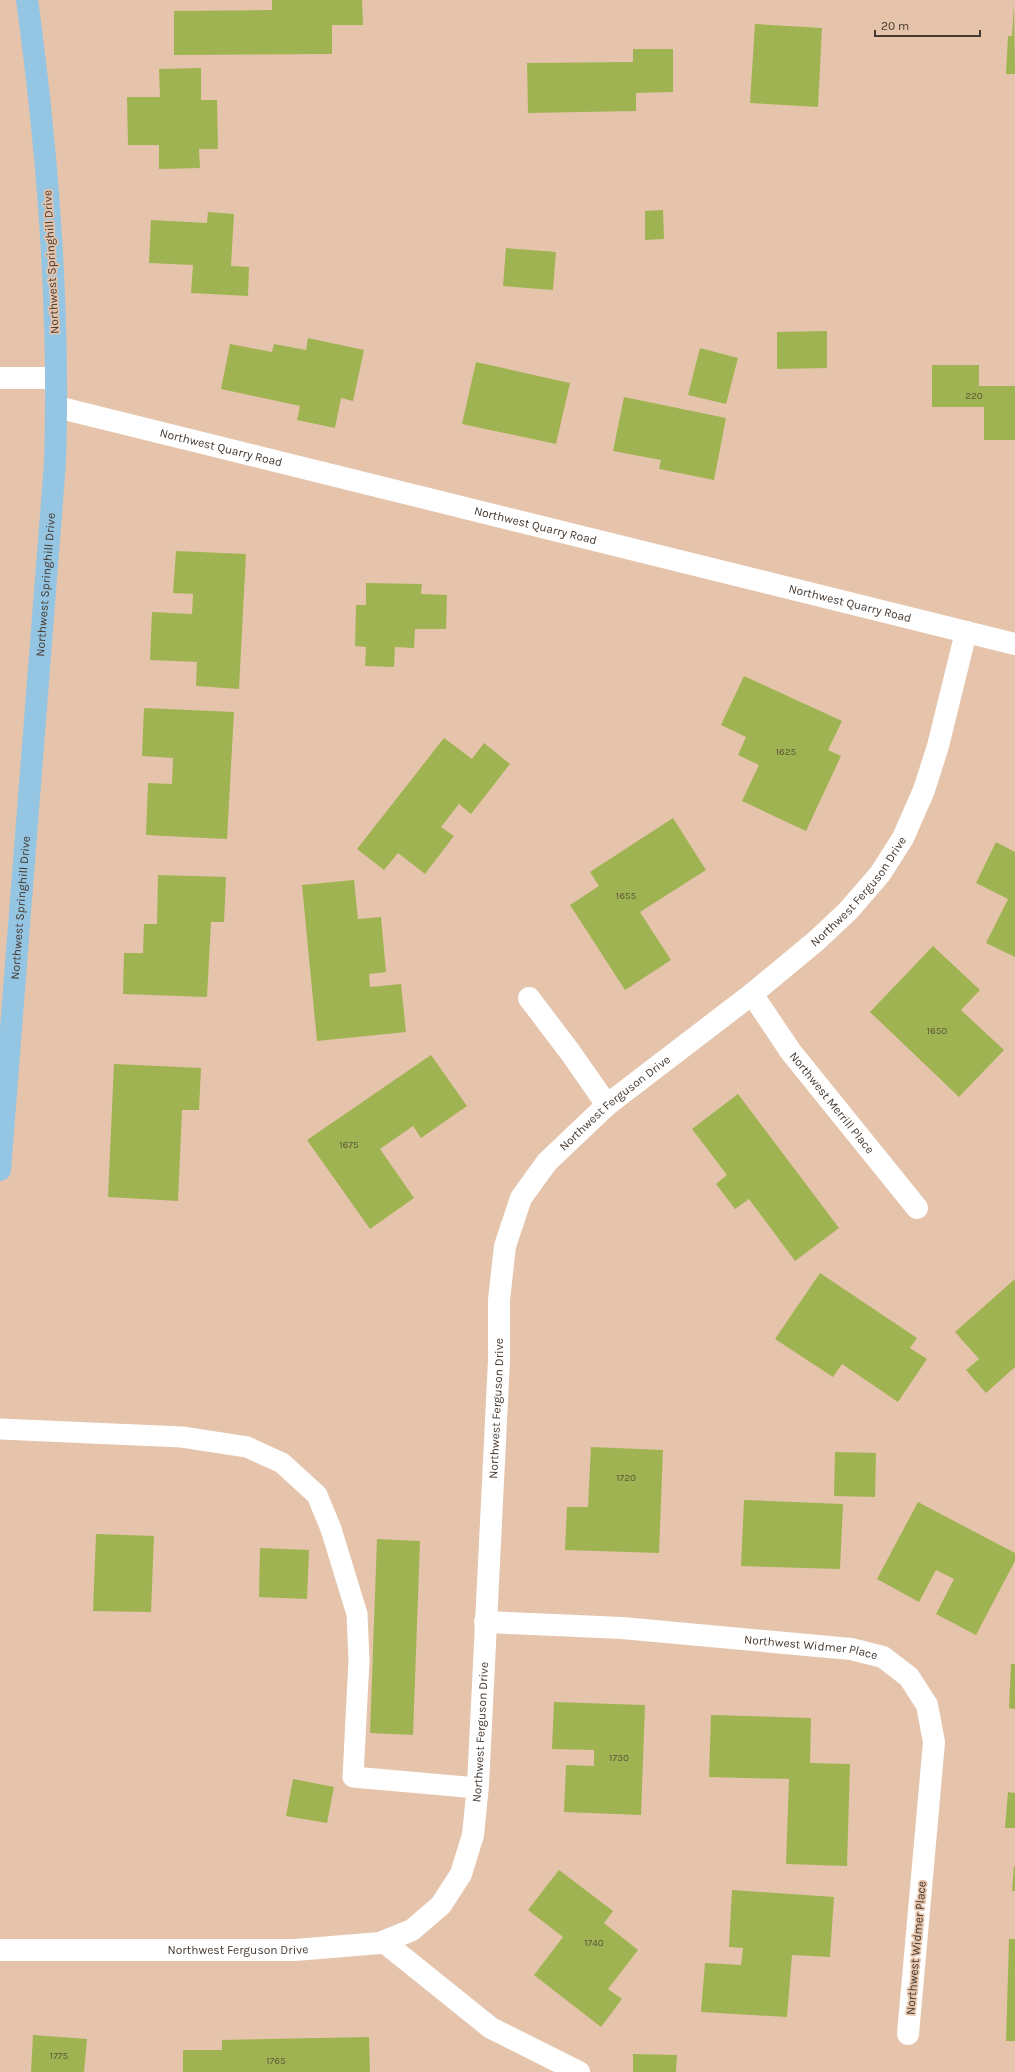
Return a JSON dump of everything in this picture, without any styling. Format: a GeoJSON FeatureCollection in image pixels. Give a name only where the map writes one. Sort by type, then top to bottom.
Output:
{"type":"FeatureCollection","features":[{"type":"Feature","properties":{"kind":"main road","name":"Northwest Springhill Drive"},"geometry":{"type":"LineString","coordinates":[[0,1170],[57,407],[52,239],[40,96],[27,0]]}},
{"type":"Feature","properties":{"kind":"street"},"geometry":{"type":"LineString","coordinates":[[0,378],[56,378]]}},
{"type":"Feature","properties":{"kind":"street","name":"Northwest Quarry Road"},"geometry":{"type":"LineString","coordinates":[[57,407],[1015,644]]}},
{"type":"Feature","properties":{"kind":"street","name":"Northwest Ferguson Drive"},"geometry":{"type":"LineString","coordinates":[[0,1950],[295,1950],[384,1942],[412,1930],[441,1905],[461,1874],[473,1835],[477,1788],[499,1360],[499,1300],[505,1246],[521,1198],[547,1162],[607,1105],[752,994],[816,941],[848,911],[880,874],[903,838],[924,790],[938,746],[966,632]]}},
{"type":"Feature","properties":{"kind":"street","name":"Northwest Merrill Place"},"geometry":{"type":"LineString","coordinates":[[752,994],[791,1052],[917,1208]]}},
{"type":"Feature","properties":{"kind":"street"},"geometry":{"type":"LineString","coordinates":[[529,998],[570,1052],[607,1105]]}},
{"type":"Feature","properties":{"kind":"street","name":"Northwest Widmer Place"},"geometry":{"type":"LineString","coordinates":[[485,1622],[622,1628],[851,1649],[882,1657],[909,1677],[927,1705],[934,1742],[908,2034]]}},
{"type":"Feature","properties":{"kind":"street"},"geometry":{"type":"LineString","coordinates":[[384,1942],[491,2028],[579,2072]]}},
{"type":"Feature","properties":{"kind":"lane"},"geometry":{"type":"LineString","coordinates":[[0,1429],[182,1437],[247,1447],[282,1463],[317,1495],[331,1529],[357,1614],[359,1660],[352,1777],[477,1788]]}},
{"type":"Feature","properties":{"kind":"building"},"geometry":{"type":"Polygon","coordinates":[[[272,0],[362,0],[363,25],[332,25],[332,54],[174,55],[174,11],[272,10],[272,0]]]}},
{"type":"Feature","properties":{"kind":"building"},"geometry":{"type":"Polygon","coordinates":[[[1014,5],[1015,74],[1006,74],[1008,36],[1012,36],[1014,5]]]}},
{"type":"Feature","properties":{"kind":"building"},"geometry":{"type":"Polygon","coordinates":[[[755,24],[822,28],[818,107],[750,103],[755,24]]]}},
{"type":"Feature","properties":{"kind":"building"},"geometry":{"type":"Polygon","coordinates":[[[633,49],[673,49],[673,92],[636,93],[636,111],[528,113],[527,63],[633,62],[633,49]]]}},
{"type":"Feature","properties":{"kind":"building"},"geometry":{"type":"Polygon","coordinates":[[[201,68],[201,100],[217,100],[218,149],[199,149],[200,168],[159,169],[159,145],[128,145],[127,97],[160,97],[159,69],[201,68]]]}},
{"type":"Feature","properties":{"kind":"building"},"geometry":{"type":"Polygon","coordinates":[[[663,210],[664,239],[645,240],[645,211],[663,210]]]}},
{"type":"Feature","properties":{"kind":"building"},"geometry":{"type":"Polygon","coordinates":[[[208,212],[234,214],[231,266],[249,267],[248,296],[191,293],[193,265],[149,263],[151,220],[207,223],[208,212]]]}},
{"type":"Feature","properties":{"kind":"building"},"geometry":{"type":"Polygon","coordinates":[[[506,248],[556,252],[553,290],[503,286],[506,248]]]}},
{"type":"Feature","properties":{"kind":"building"},"geometry":{"type":"Polygon","coordinates":[[[827,331],[827,368],[777,369],[777,332],[827,331]]]}},
{"type":"Feature","properties":{"kind":"building"},"geometry":{"type":"Polygon","coordinates":[[[308,338],[364,350],[353,401],[341,398],[335,428],[297,420],[300,406],[221,389],[230,344],[272,352],[274,344],[306,350],[308,338]]]}},
{"type":"Feature","properties":{"kind":"building"},"geometry":{"type":"Polygon","coordinates":[[[700,348],[738,358],[726,404],[688,395],[700,348]]]}},
{"type":"Feature","properties":{"kind":"building"},"geometry":{"type":"Polygon","coordinates":[[[476,362],[570,383],[556,444],[462,424],[476,362]]]}},
{"type":"Feature","properties":{"kind":"building"},"geometry":{"type":"Polygon","coordinates":[[[932,365],[979,365],[979,386],[1015,386],[1015,440],[984,440],[984,407],[932,407],[932,365]]]}},
{"type":"Feature","properties":{"kind":"building"},"geometry":{"type":"Polygon","coordinates":[[[624,397],[726,418],[714,480],[659,469],[661,460],[613,451],[624,397]]]}},
{"type":"Feature","properties":{"kind":"building"},"geometry":{"type":"Polygon","coordinates":[[[176,551],[246,554],[239,689],[196,686],[197,662],[150,660],[152,612],[192,614],[193,594],[173,593],[176,551]]]}},
{"type":"Feature","properties":{"kind":"building"},"geometry":{"type":"Polygon","coordinates":[[[366,583],[422,584],[421,594],[447,595],[446,629],[415,629],[414,648],[395,647],[394,667],[365,666],[366,647],[355,646],[356,605],[366,605],[366,583]]]}},
{"type":"Feature","properties":{"kind":"building"},"geometry":{"type":"Polygon","coordinates":[[[744,676],[842,721],[828,750],[841,756],[806,831],[742,801],[759,765],[738,755],[746,737],[721,725],[744,676]]]}},
{"type":"Feature","properties":{"kind":"building"},"geometry":{"type":"Polygon","coordinates":[[[144,708],[234,712],[227,839],[146,835],[148,783],[172,784],[173,758],[142,756],[144,708]]]}},
{"type":"Feature","properties":{"kind":"building"},"geometry":{"type":"Polygon","coordinates":[[[444,738],[472,759],[484,743],[510,764],[471,814],[459,804],[441,827],[454,836],[425,874],[398,853],[384,870],[357,849],[444,738]]]}},
{"type":"Feature","properties":{"kind":"building"},"geometry":{"type":"Polygon","coordinates":[[[673,818],[706,870],[640,912],[671,960],[625,990],[570,905],[599,886],[590,872],[673,818]]]}},
{"type":"Feature","properties":{"kind":"building"},"geometry":{"type":"Polygon","coordinates":[[[996,842],[1015,852],[1015,957],[986,943],[1008,899],[976,883],[996,842]]]}},
{"type":"Feature","properties":{"kind":"building"},"geometry":{"type":"Polygon","coordinates":[[[158,875],[226,877],[224,922],[211,922],[207,997],[123,994],[124,953],[143,953],[144,924],[157,924],[158,875]]]}},
{"type":"Feature","properties":{"kind":"building"},"geometry":{"type":"Polygon","coordinates":[[[354,880],[358,919],[381,917],[386,972],[369,974],[370,987],[401,984],[406,1032],[317,1041],[302,885],[354,880]]]}},
{"type":"Feature","properties":{"kind":"building"},"geometry":{"type":"Polygon","coordinates":[[[933,946],[980,990],[961,1010],[1004,1050],[959,1097],[870,1012],[933,946]]]}},
{"type":"Feature","properties":{"kind":"building"},"geometry":{"type":"Polygon","coordinates":[[[431,1055],[467,1106],[421,1138],[413,1126],[380,1149],[414,1198],[370,1229],[307,1140],[431,1055]]]}},
{"type":"Feature","properties":{"kind":"building"},"geometry":{"type":"Polygon","coordinates":[[[114,1064],[201,1068],[199,1110],[182,1110],[178,1201],[108,1197],[114,1064]]]}},
{"type":"Feature","properties":{"kind":"building"},"geometry":{"type":"Polygon","coordinates":[[[738,1094],[839,1228],[795,1261],[749,1199],[735,1209],[716,1184],[727,1175],[692,1129],[738,1094]]]}},
{"type":"Feature","properties":{"kind":"building"},"geometry":{"type":"Polygon","coordinates":[[[820,1273],[917,1338],[910,1348],[927,1359],[898,1402],[842,1364],[833,1377],[775,1339],[820,1273]]]}},
{"type":"Feature","properties":{"kind":"building"},"geometry":{"type":"Polygon","coordinates":[[[1015,1279],[1015,1367],[986,1393],[966,1370],[979,1359],[955,1332],[1015,1279]]]}},
{"type":"Feature","properties":{"kind":"building"},"geometry":{"type":"Polygon","coordinates":[[[591,1447],[663,1450],[659,1553],[565,1550],[567,1507],[588,1507],[591,1447]]]}},
{"type":"Feature","properties":{"kind":"building"},"geometry":{"type":"Polygon","coordinates":[[[835,1452],[876,1453],[875,1497],[834,1496],[835,1452]]]}},
{"type":"Feature","properties":{"kind":"building"},"geometry":{"type":"Polygon","coordinates":[[[744,1500],[843,1504],[840,1569],[741,1566],[744,1500]]]}},
{"type":"Feature","properties":{"kind":"building"},"geometry":{"type":"Polygon","coordinates":[[[918,1502],[1015,1553],[1015,1561],[976,1635],[936,1614],[954,1579],[936,1570],[919,1602],[877,1579],[918,1502]]]}},
{"type":"Feature","properties":{"kind":"building"},"geometry":{"type":"Polygon","coordinates":[[[96,1534],[154,1536],[151,1612],[93,1611],[96,1534]]]}},
{"type":"Feature","properties":{"kind":"building"},"geometry":{"type":"Polygon","coordinates":[[[377,1539],[420,1541],[413,1735],[370,1733],[377,1539]]]}},
{"type":"Feature","properties":{"kind":"building"},"geometry":{"type":"Polygon","coordinates":[[[260,1548],[309,1550],[307,1599],[259,1597],[260,1548]]]}},
{"type":"Feature","properties":{"kind":"building"},"geometry":{"type":"Polygon","coordinates":[[[1011,1664],[1015,1664],[1015,1709],[1009,1708],[1011,1664]]]}},
{"type":"Feature","properties":{"kind":"building"},"geometry":{"type":"Polygon","coordinates":[[[554,1702],[645,1705],[641,1815],[564,1812],[566,1765],[594,1766],[594,1750],[552,1749],[554,1702]]]}},
{"type":"Feature","properties":{"kind":"building"},"geometry":{"type":"Polygon","coordinates":[[[711,1715],[811,1718],[810,1763],[850,1764],[847,1866],[786,1864],[789,1779],[709,1777],[711,1715]]]}},
{"type":"Feature","properties":{"kind":"building"},"geometry":{"type":"Polygon","coordinates":[[[293,1779],[334,1787],[327,1823],[286,1816],[293,1779]]]}},
{"type":"Feature","properties":{"kind":"building"},"geometry":{"type":"Polygon","coordinates":[[[1008,1792],[1015,1793],[1015,1828],[1005,1828],[1008,1792]]]}},
{"type":"Feature","properties":{"kind":"building"},"geometry":{"type":"Polygon","coordinates":[[[1014,1866],[1015,1891],[1012,1891],[1014,1866]]]}},
{"type":"Feature","properties":{"kind":"building"},"geometry":{"type":"Polygon","coordinates":[[[559,1870],[613,1911],[604,1923],[638,1950],[608,1989],[622,1999],[601,2027],[534,1975],[563,1937],[528,1910],[559,1870]]]}},
{"type":"Feature","properties":{"kind":"building"},"geometry":{"type":"Polygon","coordinates":[[[732,1890],[834,1897],[830,1957],[792,1955],[787,2017],[701,2012],[705,1963],[741,1965],[743,1948],[729,1947],[732,1890]]]}},
{"type":"Feature","properties":{"kind":"building"},"geometry":{"type":"Polygon","coordinates":[[[1009,1939],[1015,1939],[1015,2041],[1006,2041],[1009,1939]]]}},
{"type":"Feature","properties":{"kind":"building"},"geometry":{"type":"Polygon","coordinates":[[[33,2035],[87,2039],[84,2072],[31,2072],[33,2035]]]}},
{"type":"Feature","properties":{"kind":"building"},"geometry":{"type":"Polygon","coordinates":[[[369,2037],[370,2072],[183,2072],[183,2050],[222,2050],[222,2040],[369,2037]]]}},
{"type":"Feature","properties":{"kind":"building"},"geometry":{"type":"Polygon","coordinates":[[[633,2054],[677,2055],[676,2072],[633,2072],[633,2054]]]}}]}
